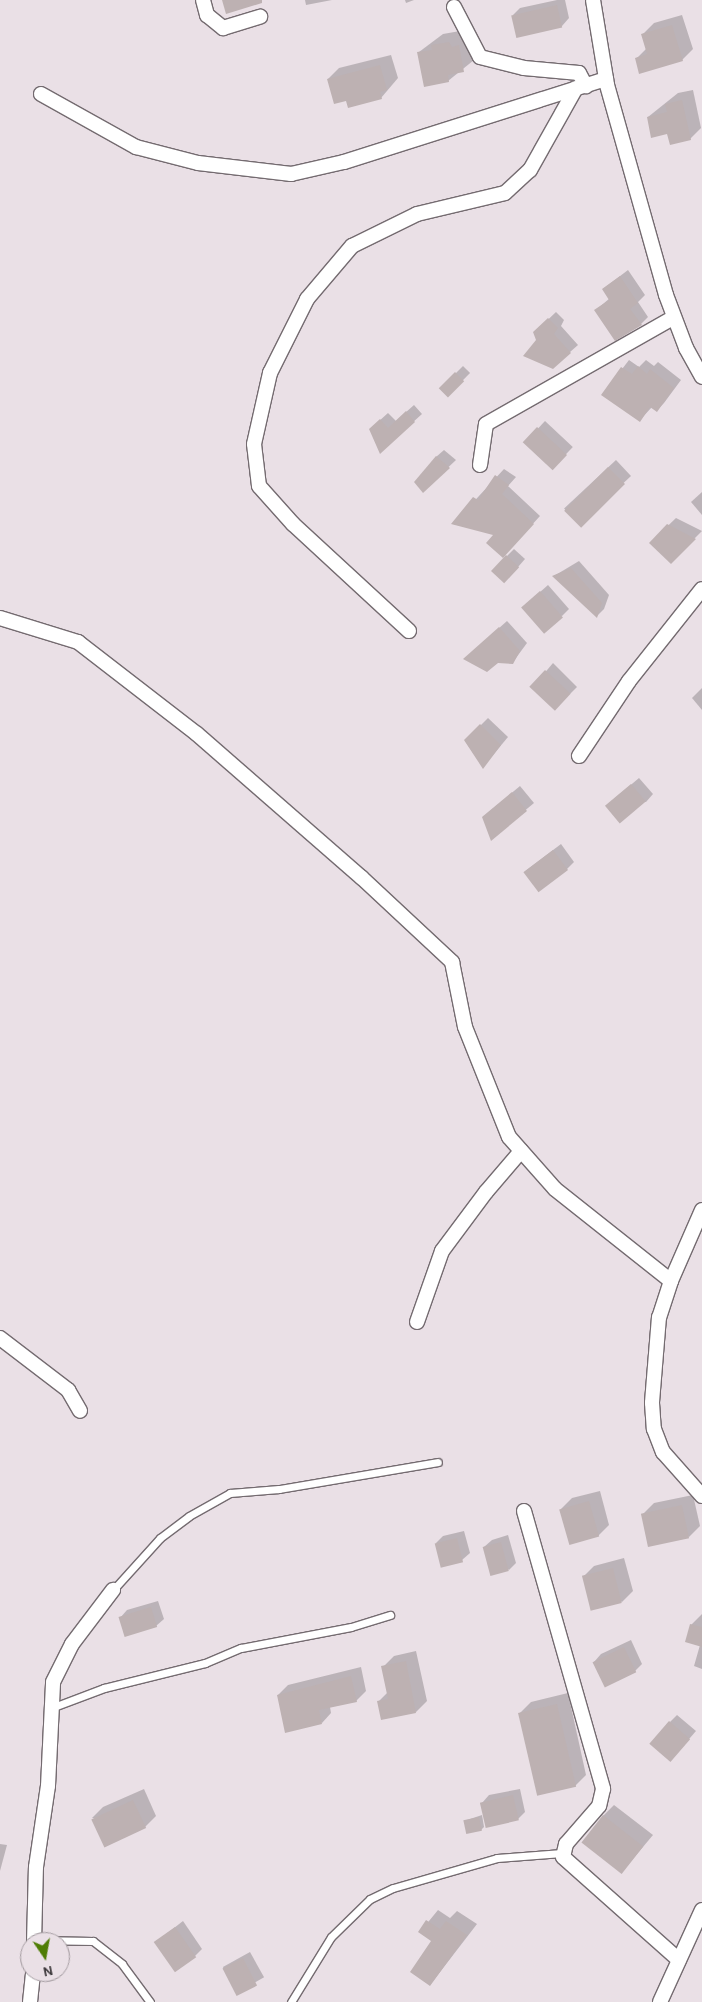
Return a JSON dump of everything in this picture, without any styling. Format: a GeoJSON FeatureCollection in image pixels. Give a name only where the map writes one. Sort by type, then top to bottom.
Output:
{"type":"FeatureCollection","features":[{"type":"Feature","properties":{"kind":"street"},"geometry":{"type":"LineString","coordinates":[[204,0],[208,15],[223,28],[260,17]]}},
{"type":"Feature","properties":{"kind":"street"},"geometry":{"type":"LineString","coordinates":[[593,0],[606,79],[674,317],[702,377]]}},
{"type":"Feature","properties":{"kind":"street"},"geometry":{"type":"LineString","coordinates":[[408,631],[292,524],[259,486],[254,444],[270,373],[307,300],[352,246],[417,214],[505,193],[530,170],[581,87],[579,73],[524,68],[480,57],[454,7]]}},
{"type":"Feature","properties":{"kind":"street"},"geometry":{"type":"LineString","coordinates":[[41,94],[136,147],[198,163],[291,174],[344,162],[606,79]]}},
{"type":"Feature","properties":{"kind":"street"},"geometry":{"type":"LineString","coordinates":[[480,465],[486,424],[674,317]]}},
{"type":"Feature","properties":{"kind":"street"},"geometry":{"type":"LineString","coordinates":[[579,756],[629,680],[702,589]]}},
{"type":"Feature","properties":{"kind":"street"},"geometry":{"type":"LineString","coordinates":[[0,618],[78,642],[197,734],[361,877],[452,962],[465,1027],[509,1137],[555,1189],[671,1281]]}},
{"type":"Feature","properties":{"kind":"street"},"geometry":{"type":"LineString","coordinates":[[417,1322],[442,1251],[486,1192],[521,1151]]}},
{"type":"Feature","properties":{"kind":"street"},"geometry":{"type":"LineString","coordinates":[[702,1210],[671,1281],[659,1317],[654,1359],[654,1428],[663,1452],[702,1496]]}},
{"type":"Feature","properties":{"kind":"street"},"geometry":{"type":"LineString","coordinates":[[0,1338],[68,1390],[80,1411]]}},
{"type":"Feature","properties":{"kind":"street"},"geometry":{"type":"LineString","coordinates":[[524,1511],[603,1789],[599,1806],[566,1844],[562,1854],[567,1862],[617,1901],[679,1960]]}},
{"type":"Feature","properties":{"kind":"street"},"geometry":{"type":"LineString","coordinates":[[34,1932],[36,1867],[48,1786],[50,1708],[53,1682],[60,1664],[112,1590]]}},
{"type":"Feature","properties":{"kind":"street"},"geometry":{"type":"LineString","coordinates":[[660,2002],[702,1910]]}},
{"type":"Feature","properties":{"kind":"street"},"geometry":{"type":"LineString","coordinates":[[30,2002],[32,1982]]}},
{"type":"Feature","properties":{"kind":"lane"},"geometry":{"type":"LineString","coordinates":[[112,1590],[160,1538],[189,1516],[230,1492],[279,1489],[438,1462]]}},
{"type":"Feature","properties":{"kind":"lane"},"geometry":{"type":"LineString","coordinates":[[50,1708],[104,1688],[205,1663],[242,1648],[351,1627],[390,1615]]}},
{"type":"Feature","properties":{"kind":"lane"},"geometry":{"type":"LineString","coordinates":[[291,2002],[331,1937],[370,1899],[393,1888],[497,1858],[562,1854]]}},
{"type":"Feature","properties":{"kind":"lane"},"geometry":{"type":"LineString","coordinates":[[70,1941],[93,1941],[122,1964],[146,2000],[150,2002]]}},
{"type":"Feature","properties":{"kind":"building"},"geometry":{"type":"Polygon","coordinates":[[[222,0],[262,0],[262,3],[226,14],[222,0]]]}},
{"type":"Feature","properties":{"kind":"building"},"geometry":{"type":"Polygon","coordinates":[[[557,5],[562,27],[516,38],[511,16],[557,5]]]}},
{"type":"Feature","properties":{"kind":"building"},"geometry":{"type":"Polygon","coordinates":[[[672,25],[683,61],[639,74],[635,58],[647,54],[641,34],[672,25]]]}},
{"type":"Feature","properties":{"kind":"building"},"geometry":{"type":"Polygon","coordinates":[[[449,42],[452,47],[459,45],[464,72],[448,75],[449,82],[424,87],[417,52],[432,50],[431,45],[449,42]]]}},
{"type":"Feature","properties":{"kind":"building"},"geometry":{"type":"Polygon","coordinates":[[[380,65],[387,90],[380,92],[382,99],[348,108],[346,101],[334,104],[327,79],[380,65]]]}},
{"type":"Feature","properties":{"kind":"building"},"geometry":{"type":"Polygon","coordinates":[[[682,100],[691,140],[670,145],[667,134],[651,138],[647,117],[667,112],[665,104],[682,100]]]}},
{"type":"Feature","properties":{"kind":"building"},"geometry":{"type":"Polygon","coordinates":[[[620,276],[638,303],[630,309],[642,325],[615,341],[594,310],[609,300],[602,289],[620,276]]]}},
{"type":"Feature","properties":{"kind":"building"},"geometry":{"type":"Polygon","coordinates":[[[548,318],[558,328],[554,334],[571,353],[553,369],[523,356],[536,340],[533,332],[548,318]]]}},
{"type":"Feature","properties":{"kind":"building"},"geometry":{"type":"Polygon","coordinates":[[[638,366],[647,374],[650,369],[674,388],[657,412],[650,407],[640,422],[601,395],[621,367],[632,374],[638,366]]]}},
{"type":"Feature","properties":{"kind":"building"},"geometry":{"type":"Polygon","coordinates":[[[455,372],[464,381],[448,397],[439,388],[455,372]]]}},
{"type":"Feature","properties":{"kind":"building"},"geometry":{"type":"Polygon","coordinates":[[[406,411],[415,422],[380,454],[369,429],[380,419],[388,428],[406,411]]]}},
{"type":"Feature","properties":{"kind":"building"},"geometry":{"type":"Polygon","coordinates":[[[537,427],[567,455],[553,470],[523,442],[537,427]]]}},
{"type":"Feature","properties":{"kind":"building"},"geometry":{"type":"Polygon","coordinates":[[[436,456],[450,468],[423,493],[414,482],[436,456]]]}},
{"type":"Feature","properties":{"kind":"building"},"geometry":{"type":"Polygon","coordinates":[[[608,467],[625,484],[581,528],[564,511],[608,467]]]}},
{"type":"Feature","properties":{"kind":"building"},"geometry":{"type":"Polygon","coordinates":[[[495,475],[509,485],[502,494],[534,524],[503,558],[486,543],[493,535],[451,524],[473,497],[478,500],[495,475]]]}},
{"type":"Feature","properties":{"kind":"building"},"geometry":{"type":"Polygon","coordinates":[[[667,524],[696,539],[671,564],[649,543],[667,524]]]}},
{"type":"Feature","properties":{"kind":"building"},"geometry":{"type":"Polygon","coordinates":[[[506,555],[519,567],[504,583],[491,571],[506,555]]]}},
{"type":"Feature","properties":{"kind":"building"},"geometry":{"type":"Polygon","coordinates":[[[571,568],[602,603],[597,618],[552,576],[571,568]]]}},
{"type":"Feature","properties":{"kind":"building"},"geometry":{"type":"Polygon","coordinates":[[[540,591],[563,617],[544,634],[521,607],[540,591]]]}},
{"type":"Feature","properties":{"kind":"building"},"geometry":{"type":"Polygon","coordinates":[[[499,627],[520,651],[513,664],[498,663],[487,672],[463,659],[499,627]]]}},
{"type":"Feature","properties":{"kind":"building"},"geometry":{"type":"Polygon","coordinates":[[[545,670],[571,694],[555,711],[529,687],[545,670]]]}},
{"type":"Feature","properties":{"kind":"building"},"geometry":{"type":"Polygon","coordinates":[[[480,724],[501,745],[483,769],[464,740],[480,724]]]}},
{"type":"Feature","properties":{"kind":"building"},"geometry":{"type":"Polygon","coordinates":[[[631,784],[646,802],[620,823],[605,806],[631,784]]]}},
{"type":"Feature","properties":{"kind":"building"},"geometry":{"type":"Polygon","coordinates":[[[512,792],[527,811],[491,841],[482,817],[512,792]]]}},
{"type":"Feature","properties":{"kind":"building"},"geometry":{"type":"Polygon","coordinates":[[[553,850],[568,870],[538,892],[523,872],[553,850]]]}},
{"type":"Feature","properties":{"kind":"building"},"geometry":{"type":"Polygon","coordinates":[[[589,1501],[599,1537],[569,1545],[559,1510],[589,1501]]]}},
{"type":"Feature","properties":{"kind":"building"},"geometry":{"type":"Polygon","coordinates":[[[682,1505],[689,1538],[648,1547],[641,1514],[682,1505]]]}},
{"type":"Feature","properties":{"kind":"building"},"geometry":{"type":"Polygon","coordinates":[[[457,1538],[463,1562],[441,1568],[435,1544],[457,1538]]]}},
{"type":"Feature","properties":{"kind":"building"},"geometry":{"type":"Polygon","coordinates":[[[501,1542],[509,1571],[490,1576],[483,1547],[501,1542]]]}},
{"type":"Feature","properties":{"kind":"building"},"geometry":{"type":"Polygon","coordinates":[[[613,1568],[622,1603],[591,1611],[582,1576],[613,1568]]]}},
{"type":"Feature","properties":{"kind":"building"},"geometry":{"type":"Polygon","coordinates":[[[151,1607],[157,1627],[125,1637],[118,1617],[151,1607]]]}},
{"type":"Feature","properties":{"kind":"building"},"geometry":{"type":"Polygon","coordinates":[[[690,1624],[702,1627],[702,1647],[685,1642],[690,1624]]]}},
{"type":"Feature","properties":{"kind":"building"},"geometry":{"type":"Polygon","coordinates":[[[624,1647],[636,1672],[605,1688],[593,1662],[624,1647]]]}},
{"type":"Feature","properties":{"kind":"building"},"geometry":{"type":"Polygon","coordinates":[[[406,1661],[416,1713],[381,1720],[377,1701],[388,1699],[381,1666],[406,1661]]]}},
{"type":"Feature","properties":{"kind":"building"},"geometry":{"type":"Polygon","coordinates":[[[351,1676],[357,1702],[319,1710],[322,1724],[285,1733],[277,1695],[351,1676]]]}},
{"type":"Feature","properties":{"kind":"building"},"geometry":{"type":"Polygon","coordinates":[[[557,1704],[576,1787],[537,1796],[518,1713],[557,1704]]]}},
{"type":"Feature","properties":{"kind":"building"},"geometry":{"type":"Polygon","coordinates":[[[669,1721],[690,1739],[670,1762],[649,1744],[669,1721]]]}},
{"type":"Feature","properties":{"kind":"building"},"geometry":{"type":"Polygon","coordinates":[[[513,1795],[519,1820],[486,1828],[480,1803],[513,1795]]]}},
{"type":"Feature","properties":{"kind":"building"},"geometry":{"type":"Polygon","coordinates":[[[133,1800],[146,1828],[104,1848],[91,1819],[133,1800]]]}},
{"type":"Feature","properties":{"kind":"building"},"geometry":{"type":"Polygon","coordinates":[[[603,1815],[643,1846],[622,1874],[581,1843],[603,1815]]]}},
{"type":"Feature","properties":{"kind":"building"},"geometry":{"type":"Polygon","coordinates":[[[479,1817],[482,1831],[466,1834],[463,1820],[479,1817]]]}},
{"type":"Feature","properties":{"kind":"building"},"geometry":{"type":"Polygon","coordinates":[[[426,1920],[440,1929],[446,1921],[467,1935],[430,1986],[410,1972],[431,1941],[418,1932],[426,1920]]]}},
{"type":"Feature","properties":{"kind":"building"},"geometry":{"type":"Polygon","coordinates":[[[175,1927],[196,1957],[175,1972],[154,1942],[175,1927]]]}},
{"type":"Feature","properties":{"kind":"building"},"geometry":{"type":"Polygon","coordinates":[[[243,1958],[257,1986],[237,1996],[223,1968],[243,1958]]]}}]}
